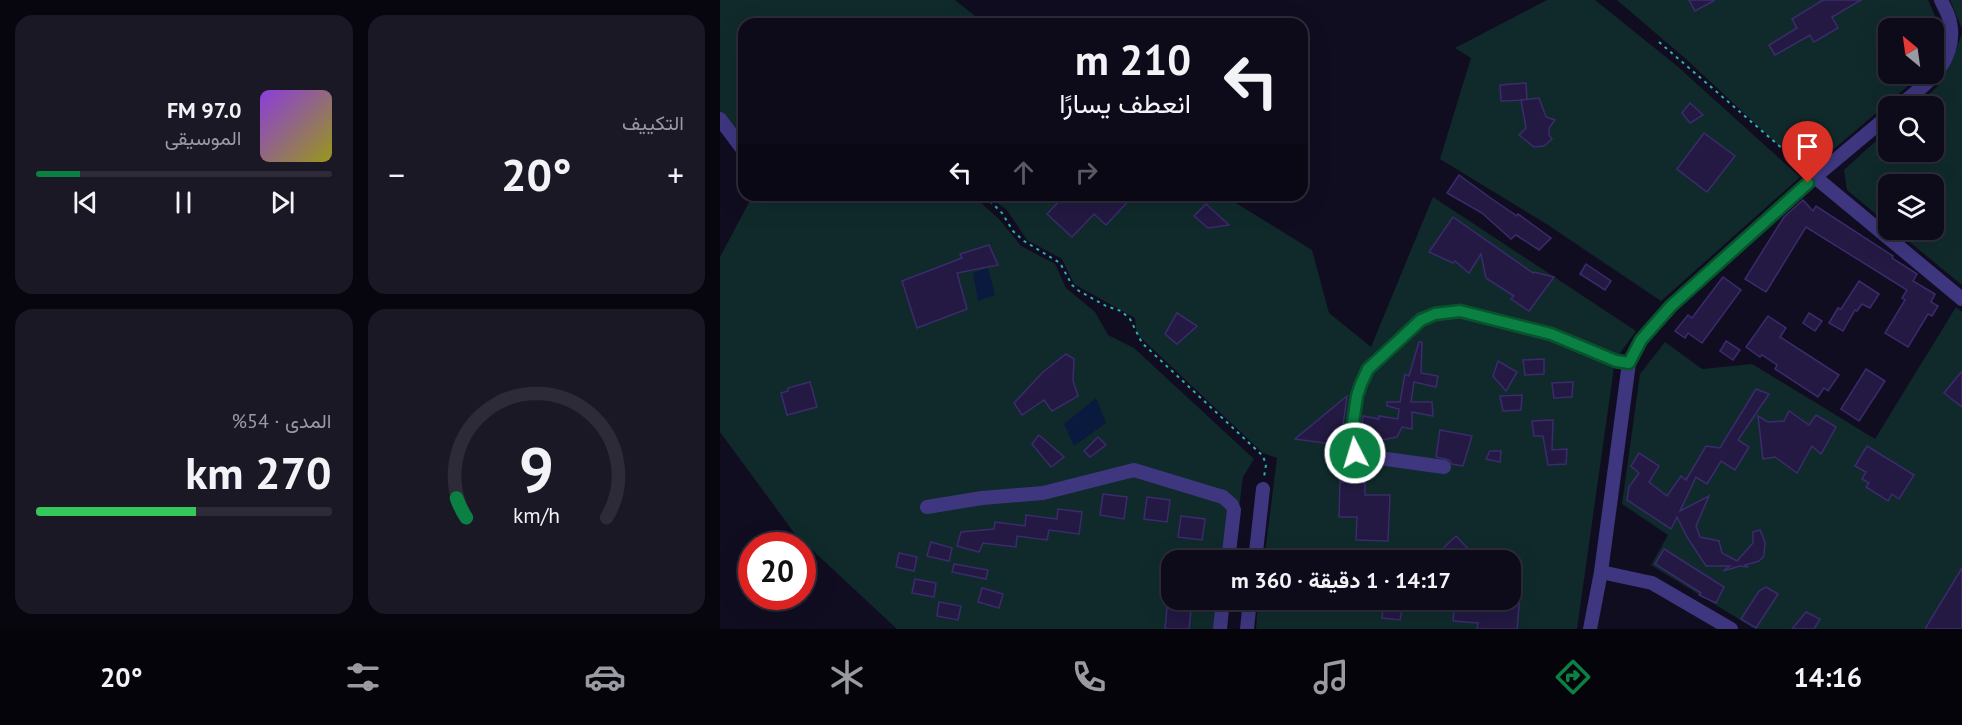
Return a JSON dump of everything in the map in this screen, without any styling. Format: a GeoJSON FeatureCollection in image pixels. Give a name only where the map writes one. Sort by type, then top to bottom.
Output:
{"type":"FeatureCollection","features":[{"type":"Feature","properties":{"kind":"street"},"geometry":{"type":"LineString","coordinates":[[1912,96],[1932,80],[1946,60],[1951,41],[1950,21],[1941,0]]}},
{"type":"Feature","properties":{"kind":"street"},"geometry":{"type":"LineString","coordinates":[[720,118],[738,144]]}},
{"type":"Feature","properties":{"kind":"street"},"geometry":{"type":"LineString","coordinates":[[1590,629],[1601,572],[1629,363],[1641,340],[1671,306],[1815,177],[1878,124]]}},
{"type":"Feature","properties":{"kind":"street"},"geometry":{"type":"LineString","coordinates":[[1815,177],[1962,298]]}},
{"type":"Feature","properties":{"kind":"street"},"geometry":{"type":"LineString","coordinates":[[1444,467],[1365,456],[1355,453],[1350,443],[1357,396],[1368,369],[1421,320],[1435,314],[1460,311],[1551,334],[1616,361],[1629,363]]}},
{"type":"Feature","properties":{"kind":"street"},"geometry":{"type":"LineString","coordinates":[[927,507],[982,498],[1043,493],[1125,471],[1141,470],[1223,497],[1228,501],[1234,510],[1229,550]]}},
{"type":"Feature","properties":{"kind":"street"},"geometry":{"type":"LineString","coordinates":[[1256,550],[1263,489]]}},
{"type":"Feature","properties":{"kind":"street"},"geometry":{"type":"LineString","coordinates":[[1601,572],[1652,583],[1731,629]]}},
{"type":"Feature","properties":{"kind":"street"},"geometry":{"type":"LineString","coordinates":[[1220,629],[1222,610]]}},
{"type":"Feature","properties":{"kind":"street"},"geometry":{"type":"LineString","coordinates":[[1247,629],[1250,610]]}},
{"type":"Feature","properties":{"kind":"path"},"geometry":{"type":"LineString","coordinates":[[1659,42],[1815,177]]}},
{"type":"Feature","properties":{"kind":"path"},"geometry":{"type":"LineString","coordinates":[[990,201],[1002,213],[1013,231],[1024,241],[1060,263],[1072,285],[1079,291],[1106,306],[1121,311],[1130,319],[1142,344],[1263,456],[1266,465],[1263,489]]}},
{"type":"Feature","properties":{"kind":"green space"},"geometry":{"type":"Polygon","coordinates":[[[720,0],[955,0],[978,18],[738,18],[738,134],[720,111],[720,0]]]}},
{"type":"Feature","properties":{"kind":"green space"},"geometry":{"type":"Polygon","coordinates":[[[1547,0],[1595,0],[1677,66],[1800,177],[1661,301],[1548,225],[1440,159],[1471,58],[1455,48],[1547,0]]]}},
{"type":"Feature","properties":{"kind":"green space"},"geometry":{"type":"Polygon","coordinates":[[[1617,0],[1928,0],[1935,18],[1878,18],[1878,84],[1910,84],[1896,96],[1878,96],[1878,111],[1807,172],[1686,59],[1617,0]]]}},
{"type":"Feature","properties":{"kind":"green space"},"geometry":{"type":"Polygon","coordinates":[[[1950,0],[1962,0],[1962,29],[1950,0]]]}},
{"type":"Feature","properties":{"kind":"green space"},"geometry":{"type":"Polygon","coordinates":[[[1962,34],[1962,285],[1907,240],[1944,240],[1944,174],[1878,174],[1878,216],[1847,190],[1844,170],[1878,139],[1878,162],[1944,162],[1944,96],[1927,96],[1939,84],[1944,84],[1944,73],[1962,34]]]}},
{"type":"Feature","properties":{"kind":"green space"},"geometry":{"type":"Polygon","coordinates":[[[1433,197],[1636,331],[1615,360],[1577,629],[1256,629],[1257,610],[1521,610],[1521,550],[1265,550],[1277,458],[1263,453],[1137,334],[1135,318],[1074,284],[1062,259],[1027,240],[1007,210],[995,201],[1233,201],[1312,250],[1329,313],[1371,347],[1433,197]]]}},
{"type":"Feature","properties":{"kind":"green space"},"geometry":{"type":"Polygon","coordinates":[[[750,201],[979,201],[999,219],[1021,246],[1055,264],[1066,288],[1095,312],[1108,335],[1134,348],[1254,459],[1243,477],[1233,550],[1161,550],[1161,610],[1227,610],[1224,629],[897,629],[816,554],[816,532],[794,532],[720,432],[720,257],[750,201]]]}},
{"type":"Feature","properties":{"kind":"green space"},"geometry":{"type":"Polygon","coordinates":[[[1956,307],[1962,312],[1962,629],[1755,629],[1651,565],[1668,535],[1622,504],[1640,374],[1665,342],[1702,369],[1752,364],[1875,439],[1956,307]]]}},
{"type":"Feature","properties":{"kind":"water"},"geometry":{"type":"Polygon","coordinates":[[[988,268],[995,295],[978,301],[973,273],[988,268]]]}},
{"type":"Feature","properties":{"kind":"water"},"geometry":{"type":"Polygon","coordinates":[[[1096,398],[1106,423],[1074,446],[1064,424],[1096,398]]]}},
{"type":"Feature","properties":{"kind":"building"},"geometry":{"type":"Polygon","coordinates":[[[1689,0],[1715,0],[1695,11],[1689,0]]]}},
{"type":"Feature","properties":{"kind":"building"},"geometry":{"type":"Polygon","coordinates":[[[1823,0],[1861,0],[1832,17],[1838,28],[1814,42],[1810,35],[1775,55],[1769,45],[1797,28],[1792,19],[1823,0]]]}},
{"type":"Feature","properties":{"kind":"building"},"geometry":{"type":"Polygon","coordinates":[[[1526,83],[1527,100],[1501,101],[1500,85],[1526,83]]]}},
{"type":"Feature","properties":{"kind":"building"},"geometry":{"type":"Polygon","coordinates":[[[1539,98],[1546,117],[1555,120],[1549,128],[1549,135],[1552,139],[1544,146],[1534,147],[1519,135],[1526,128],[1521,100],[1539,98]]]}},
{"type":"Feature","properties":{"kind":"building"},"geometry":{"type":"Polygon","coordinates":[[[1690,103],[1703,115],[1690,123],[1682,113],[1690,103]]]}},
{"type":"Feature","properties":{"kind":"building"},"geometry":{"type":"Polygon","coordinates":[[[1704,133],[1735,156],[1707,192],[1677,169],[1704,133]]]}},
{"type":"Feature","properties":{"kind":"building"},"geometry":{"type":"Polygon","coordinates":[[[1459,175],[1551,238],[1539,250],[1516,235],[1511,239],[1482,213],[1447,193],[1459,175]]]}},
{"type":"Feature","properties":{"kind":"building"},"geometry":{"type":"Polygon","coordinates":[[[1803,200],[1813,211],[1816,206],[1893,256],[1892,258],[1917,274],[1913,281],[1935,294],[1931,302],[1938,306],[1932,316],[1928,314],[1908,347],[1885,333],[1905,300],[1902,298],[1907,290],[1806,227],[1766,292],[1745,279],[1784,217],[1803,200]]]}},
{"type":"Feature","properties":{"kind":"building"},"geometry":{"type":"Polygon","coordinates":[[[1059,201],[1128,201],[1106,225],[1094,214],[1072,237],[1047,214],[1059,201]]]}},
{"type":"Feature","properties":{"kind":"building"},"geometry":{"type":"Polygon","coordinates":[[[1206,204],[1229,225],[1208,228],[1194,216],[1206,204]]]}},
{"type":"Feature","properties":{"kind":"building"},"geometry":{"type":"Polygon","coordinates":[[[1453,217],[1533,273],[1554,277],[1529,311],[1511,299],[1514,296],[1486,278],[1481,254],[1469,273],[1455,261],[1453,263],[1429,252],[1453,217]]]}},
{"type":"Feature","properties":{"kind":"building"},"geometry":{"type":"Polygon","coordinates":[[[989,245],[998,265],[957,273],[967,309],[917,328],[902,281],[962,258],[960,254],[989,245]]]}},
{"type":"Feature","properties":{"kind":"building"},"geometry":{"type":"Polygon","coordinates":[[[1586,264],[1611,281],[1605,290],[1580,274],[1586,264]]]}},
{"type":"Feature","properties":{"kind":"building"},"geometry":{"type":"Polygon","coordinates":[[[1723,277],[1741,290],[1702,343],[1688,333],[1685,338],[1675,331],[1688,315],[1692,318],[1723,277]]]}},
{"type":"Feature","properties":{"kind":"building"},"geometry":{"type":"Polygon","coordinates":[[[1859,281],[1879,294],[1870,308],[1862,304],[1857,311],[1855,310],[1843,331],[1829,323],[1859,281]]]}},
{"type":"Feature","properties":{"kind":"building"},"geometry":{"type":"Polygon","coordinates":[[[1177,313],[1197,326],[1177,344],[1165,334],[1177,313]]]}},
{"type":"Feature","properties":{"kind":"building"},"geometry":{"type":"Polygon","coordinates":[[[1809,313],[1822,321],[1815,331],[1803,323],[1809,313]]]}},
{"type":"Feature","properties":{"kind":"building"},"geometry":{"type":"Polygon","coordinates":[[[1768,316],[1786,328],[1780,337],[1839,375],[1828,391],[1824,388],[1818,397],[1775,369],[1777,365],[1746,347],[1768,316]]]}},
{"type":"Feature","properties":{"kind":"building"},"geometry":{"type":"Polygon","coordinates":[[[1726,341],[1740,350],[1733,360],[1720,351],[1726,341]]]}},
{"type":"Feature","properties":{"kind":"building"},"geometry":{"type":"Polygon","coordinates":[[[1419,342],[1422,342],[1421,373],[1438,376],[1436,387],[1414,382],[1411,402],[1432,402],[1433,416],[1412,412],[1412,429],[1402,427],[1397,437],[1360,444],[1363,416],[1398,419],[1399,409],[1387,406],[1387,402],[1400,402],[1405,374],[1409,376],[1419,342]]]}},
{"type":"Feature","properties":{"kind":"building"},"geometry":{"type":"Polygon","coordinates":[[[1066,354],[1074,359],[1073,381],[1078,396],[1052,411],[1044,400],[1022,415],[1014,403],[1043,372],[1066,354]]]}},
{"type":"Feature","properties":{"kind":"building"},"geometry":{"type":"Polygon","coordinates":[[[1544,359],[1544,374],[1525,375],[1523,360],[1544,359]]]}},
{"type":"Feature","properties":{"kind":"building"},"geometry":{"type":"Polygon","coordinates":[[[1498,361],[1517,372],[1506,391],[1493,376],[1498,361]]]}},
{"type":"Feature","properties":{"kind":"building"},"geometry":{"type":"Polygon","coordinates":[[[1866,369],[1885,381],[1859,421],[1841,409],[1866,369]]]}},
{"type":"Feature","properties":{"kind":"building"},"geometry":{"type":"Polygon","coordinates":[[[1962,371],[1962,407],[1944,393],[1962,371]]]}},
{"type":"Feature","properties":{"kind":"building"},"geometry":{"type":"Polygon","coordinates":[[[810,382],[817,407],[787,415],[781,393],[788,391],[788,388],[810,382]]]}},
{"type":"Feature","properties":{"kind":"building"},"geometry":{"type":"Polygon","coordinates":[[[1573,382],[1572,397],[1554,398],[1552,383],[1573,382]]]}},
{"type":"Feature","properties":{"kind":"building"},"geometry":{"type":"Polygon","coordinates":[[[1756,389],[1769,394],[1738,440],[1749,447],[1735,470],[1721,461],[1707,484],[1696,477],[1680,511],[1709,496],[1696,526],[1700,537],[1719,541],[1722,553],[1737,561],[1753,543],[1753,532],[1760,530],[1765,542],[1764,556],[1759,561],[1745,565],[1748,567],[1740,566],[1723,571],[1730,566],[1706,566],[1677,517],[1671,529],[1627,500],[1629,487],[1639,473],[1631,466],[1639,453],[1659,466],[1649,482],[1667,496],[1681,476],[1686,480],[1706,446],[1720,448],[1756,389]]]}},
{"type":"Feature","properties":{"kind":"building"},"geometry":{"type":"Polygon","coordinates":[[[1522,395],[1521,410],[1503,411],[1500,396],[1522,395]]]}},
{"type":"Feature","properties":{"kind":"building"},"geometry":{"type":"Polygon","coordinates":[[[1347,396],[1339,445],[1295,439],[1347,396]]]}},
{"type":"Feature","properties":{"kind":"building"},"geometry":{"type":"Polygon","coordinates":[[[1789,411],[1809,425],[1816,415],[1836,427],[1821,454],[1812,446],[1797,473],[1775,457],[1763,459],[1758,416],[1768,422],[1784,421],[1789,411]]]}},
{"type":"Feature","properties":{"kind":"building"},"geometry":{"type":"Polygon","coordinates":[[[1553,420],[1552,450],[1567,449],[1566,464],[1548,465],[1543,436],[1534,436],[1532,421],[1553,420]]]}},
{"type":"Feature","properties":{"kind":"building"},"geometry":{"type":"Polygon","coordinates":[[[1440,430],[1472,436],[1463,466],[1436,457],[1440,430]]]}},
{"type":"Feature","properties":{"kind":"building"},"geometry":{"type":"Polygon","coordinates":[[[1039,435],[1064,457],[1051,467],[1032,444],[1039,435]]]}},
{"type":"Feature","properties":{"kind":"building"},"geometry":{"type":"Polygon","coordinates":[[[1098,437],[1106,445],[1090,457],[1084,451],[1098,437]]]}},
{"type":"Feature","properties":{"kind":"building"},"geometry":{"type":"Polygon","coordinates":[[[1867,446],[1914,475],[1899,499],[1892,494],[1888,501],[1866,487],[1869,483],[1862,479],[1866,472],[1855,466],[1867,446]]]}},
{"type":"Feature","properties":{"kind":"building"},"geometry":{"type":"Polygon","coordinates":[[[1490,451],[1501,451],[1500,462],[1486,459],[1490,451]]]}},
{"type":"Feature","properties":{"kind":"building"},"geometry":{"type":"Polygon","coordinates":[[[1340,482],[1365,482],[1365,495],[1390,495],[1388,541],[1356,540],[1357,517],[1339,517],[1340,482]]]}},
{"type":"Feature","properties":{"kind":"building"},"geometry":{"type":"Polygon","coordinates":[[[1103,494],[1127,497],[1124,519],[1100,515],[1103,494]]]}},
{"type":"Feature","properties":{"kind":"building"},"geometry":{"type":"Polygon","coordinates":[[[1147,497],[1170,500],[1167,522],[1144,519],[1147,497]]]}},
{"type":"Feature","properties":{"kind":"building"},"geometry":{"type":"Polygon","coordinates":[[[1058,509],[1082,512],[1079,534],[1049,530],[1047,540],[1017,536],[1016,547],[983,543],[979,552],[957,546],[961,532],[994,529],[995,522],[1025,526],[1026,515],[1057,519],[1058,509]]]}},
{"type":"Feature","properties":{"kind":"building"},"geometry":{"type":"Polygon","coordinates":[[[1181,516],[1205,519],[1202,540],[1178,537],[1181,516]]]}},
{"type":"Feature","properties":{"kind":"building"},"geometry":{"type":"Polygon","coordinates":[[[1456,536],[1469,550],[1441,550],[1456,536]]]}},
{"type":"Feature","properties":{"kind":"building"},"geometry":{"type":"Polygon","coordinates":[[[931,542],[952,548],[949,561],[927,556],[931,542]]]}},
{"type":"Feature","properties":{"kind":"building"},"geometry":{"type":"Polygon","coordinates":[[[1664,549],[1724,587],[1716,603],[1699,595],[1701,593],[1655,564],[1664,549]]]}},
{"type":"Feature","properties":{"kind":"building"},"geometry":{"type":"Polygon","coordinates":[[[899,553],[917,557],[914,571],[896,567],[899,553]]]}},
{"type":"Feature","properties":{"kind":"building"},"geometry":{"type":"Polygon","coordinates":[[[954,564],[988,570],[986,579],[952,572],[954,564]]]}},
{"type":"Feature","properties":{"kind":"building"},"geometry":{"type":"Polygon","coordinates":[[[1962,568],[1962,629],[1925,629],[1962,568]]]}},
{"type":"Feature","properties":{"kind":"building"},"geometry":{"type":"Polygon","coordinates":[[[915,579],[936,583],[934,597],[912,593],[915,579]]]}},
{"type":"Feature","properties":{"kind":"building"},"geometry":{"type":"Polygon","coordinates":[[[1766,587],[1778,594],[1756,628],[1741,619],[1759,591],[1766,587]]]}},
{"type":"Feature","properties":{"kind":"building"},"geometry":{"type":"Polygon","coordinates":[[[982,588],[1003,594],[999,608],[978,602],[982,588]]]}},
{"type":"Feature","properties":{"kind":"building"},"geometry":{"type":"Polygon","coordinates":[[[939,602],[961,606],[958,620],[937,616],[939,602]]]}},
{"type":"Feature","properties":{"kind":"building"},"geometry":{"type":"Polygon","coordinates":[[[1167,610],[1191,610],[1189,629],[1165,629],[1167,610]]]}},
{"type":"Feature","properties":{"kind":"building"},"geometry":{"type":"Polygon","coordinates":[[[1383,610],[1402,610],[1400,620],[1382,618],[1383,610]]]}},
{"type":"Feature","properties":{"kind":"building"},"geometry":{"type":"Polygon","coordinates":[[[1454,610],[1519,610],[1517,629],[1477,629],[1478,623],[1453,621],[1454,610]]]}},
{"type":"Feature","properties":{"kind":"building"},"geometry":{"type":"Polygon","coordinates":[[[1806,612],[1820,619],[1814,629],[1792,629],[1806,612]]]}},
{"type":"Feature","properties":{"kind":"route"},"geometry":{"type":"LineString","coordinates":[[1355,453],[1350,443],[1357,396],[1368,369],[1421,320],[1435,314],[1460,311],[1551,334],[1616,361],[1629,363],[1641,340],[1671,306],[1808,183]]}}]}
